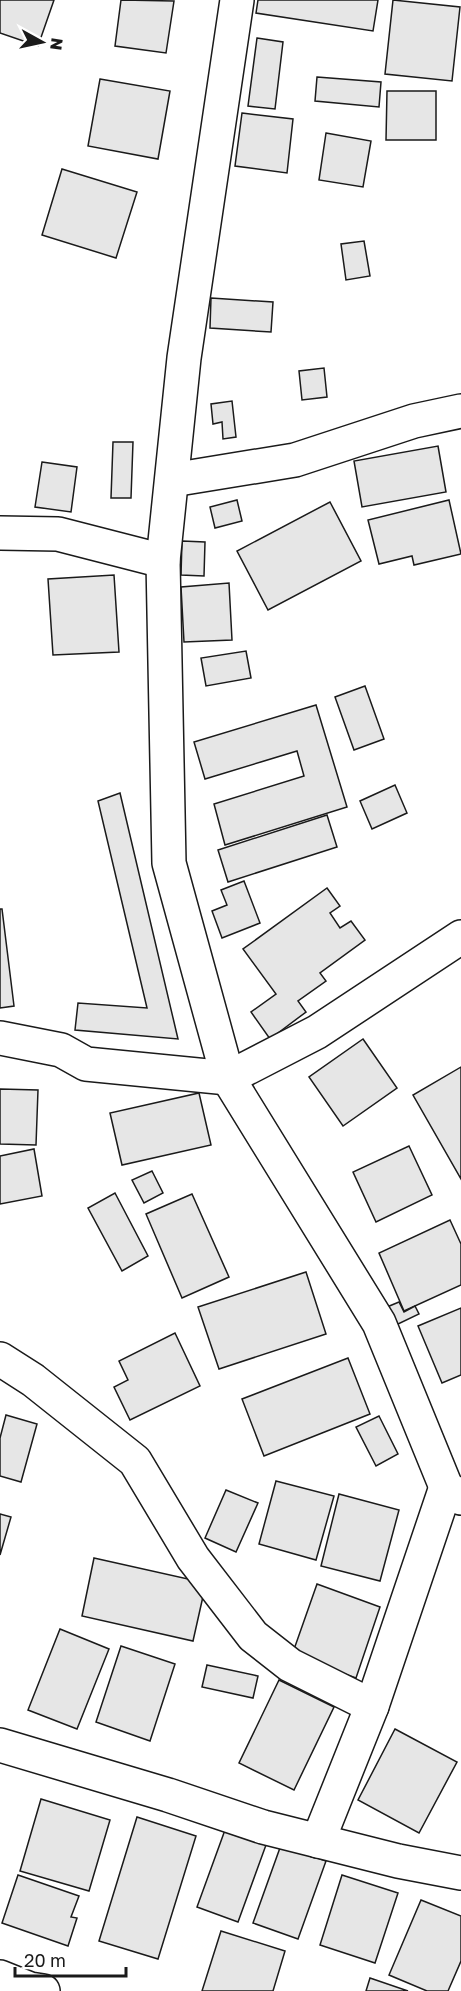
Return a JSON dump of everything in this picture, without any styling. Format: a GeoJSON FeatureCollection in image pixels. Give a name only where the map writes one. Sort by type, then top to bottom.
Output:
{"type":"FeatureCollection","features":[{"type":"Feature","properties":{"kind":"street"},"geometry":{"type":"LineString","coordinates":[[237,0],[184,358],[163,561],[169,863],[228,1078],[379,1323],[453,1492],[318,1841]]}},
{"type":"Feature","properties":{"kind":"street"},"geometry":{"type":"LineString","coordinates":[[172,480],[295,460],[414,421],[461,411]]}},
{"type":"Feature","properties":{"kind":"street"},"geometry":{"type":"LineString","coordinates":[[0,533],[58,534],[163,561]]}},
{"type":"Feature","properties":{"kind":"street"},"geometry":{"type":"LineString","coordinates":[[0,1038],[61,1050],[86,1064],[228,1078],[317,1032],[461,938]]}},
{"type":"Feature","properties":{"kind":"street"},"geometry":{"type":"LineString","coordinates":[[0,1359],[33,1380],[135,1461],[193,1558],[253,1636],[290,1665],[372,1706]]}},
{"type":"Feature","properties":{"kind":"street"},"geometry":{"type":"LineString","coordinates":[[0,1745],[168,1795],[263,1827],[398,1861],[461,1873]]}},
{"type":"Feature","properties":{"kind":"street"},"geometry":{"type":"LineString","coordinates":[[0,1977],[30,1989],[43,1991]]}},
{"type":"Feature","properties":{"kind":"building"},"geometry":{"type":"Polygon","coordinates":[[[0,0],[54,0],[38,46],[0,33],[0,0]]]}},
{"type":"Feature","properties":{"kind":"building"},"geometry":{"type":"Polygon","coordinates":[[[121,0],[174,1],[166,53],[115,46],[121,0]]]}},
{"type":"Feature","properties":{"kind":"building"},"geometry":{"type":"Polygon","coordinates":[[[258,0],[378,0],[373,31],[256,13],[258,0]]]}},
{"type":"Feature","properties":{"kind":"building"},"geometry":{"type":"Polygon","coordinates":[[[393,0],[460,7],[452,81],[385,74],[393,0]]]}},
{"type":"Feature","properties":{"kind":"building"},"geometry":{"type":"Polygon","coordinates":[[[257,38],[283,42],[275,109],[248,106],[257,38]]]}},
{"type":"Feature","properties":{"kind":"building"},"geometry":{"type":"Polygon","coordinates":[[[317,77],[381,82],[379,107],[315,101],[317,77]]]}},
{"type":"Feature","properties":{"kind":"building"},"geometry":{"type":"Polygon","coordinates":[[[100,79],[170,91],[158,159],[88,146],[100,79]]]}},
{"type":"Feature","properties":{"kind":"building"},"geometry":{"type":"Polygon","coordinates":[[[387,91],[436,91],[436,140],[386,140],[387,91]]]}},
{"type":"Feature","properties":{"kind":"building"},"geometry":{"type":"Polygon","coordinates":[[[242,113],[293,119],[287,173],[235,166],[242,113]]]}},
{"type":"Feature","properties":{"kind":"building"},"geometry":{"type":"Polygon","coordinates":[[[326,133],[371,141],[363,187],[319,180],[326,133]]]}},
{"type":"Feature","properties":{"kind":"building"},"geometry":{"type":"Polygon","coordinates":[[[62,169],[137,192],[116,258],[42,235],[62,169]]]}},
{"type":"Feature","properties":{"kind":"building"},"geometry":{"type":"Polygon","coordinates":[[[364,241],[370,276],[346,280],[341,244],[364,241]]]}},
{"type":"Feature","properties":{"kind":"building"},"geometry":{"type":"Polygon","coordinates":[[[211,298],[273,302],[271,332],[210,328],[211,298]]]}},
{"type":"Feature","properties":{"kind":"building"},"geometry":{"type":"Polygon","coordinates":[[[324,368],[327,397],[302,400],[299,371],[324,368]]]}},
{"type":"Feature","properties":{"kind":"building"},"geometry":{"type":"Polygon","coordinates":[[[232,401],[236,437],[223,439],[222,422],[213,424],[211,404],[232,401]]]}},
{"type":"Feature","properties":{"kind":"building"},"geometry":{"type":"Polygon","coordinates":[[[113,442],[133,442],[131,498],[111,498],[113,442]]]}},
{"type":"Feature","properties":{"kind":"building"},"geometry":{"type":"Polygon","coordinates":[[[438,446],[446,492],[362,507],[354,461],[438,446]]]}},
{"type":"Feature","properties":{"kind":"building"},"geometry":{"type":"Polygon","coordinates":[[[42,462],[77,467],[71,512],[35,507],[42,462]]]}},
{"type":"Feature","properties":{"kind":"building"},"geometry":{"type":"Polygon","coordinates":[[[237,500],[242,521],[215,528],[210,507],[237,500]]]}},
{"type":"Feature","properties":{"kind":"building"},"geometry":{"type":"Polygon","coordinates":[[[449,500],[461,554],[414,565],[412,556],[379,564],[368,520],[449,500]]]}},
{"type":"Feature","properties":{"kind":"building"},"geometry":{"type":"Polygon","coordinates":[[[330,502],[361,561],[268,610],[237,551],[330,502]]]}},
{"type":"Feature","properties":{"kind":"building"},"geometry":{"type":"Polygon","coordinates":[[[182,541],[205,542],[204,576],[181,575],[182,541]]]}},
{"type":"Feature","properties":{"kind":"building"},"geometry":{"type":"Polygon","coordinates":[[[114,575],[119,652],[53,655],[48,579],[114,575]]]}},
{"type":"Feature","properties":{"kind":"building"},"geometry":{"type":"Polygon","coordinates":[[[229,583],[232,640],[184,642],[181,587],[229,583]]]}},
{"type":"Feature","properties":{"kind":"building"},"geometry":{"type":"Polygon","coordinates":[[[246,651],[251,678],[206,686],[201,658],[246,651]]]}},
{"type":"Feature","properties":{"kind":"building"},"geometry":{"type":"Polygon","coordinates":[[[365,686],[384,739],[354,750],[335,697],[365,686]]]}},
{"type":"Feature","properties":{"kind":"building"},"geometry":{"type":"Polygon","coordinates":[[[316,705],[347,807],[225,845],[214,804],[304,776],[297,751],[205,779],[194,742],[316,705]]]}},
{"type":"Feature","properties":{"kind":"building"},"geometry":{"type":"Polygon","coordinates":[[[395,785],[407,813],[372,829],[360,801],[395,785]]]}},
{"type":"Feature","properties":{"kind":"building"},"geometry":{"type":"Polygon","coordinates":[[[120,793],[178,1039],[75,1030],[78,1003],[147,1008],[98,801],[120,793]]]}},
{"type":"Feature","properties":{"kind":"building"},"geometry":{"type":"Polygon","coordinates":[[[327,815],[337,847],[228,882],[218,850],[327,815]]]}},
{"type":"Feature","properties":{"kind":"building"},"geometry":{"type":"Polygon","coordinates":[[[244,881],[260,923],[222,938],[212,911],[227,905],[221,890],[244,881]]]}},
{"type":"Feature","properties":{"kind":"building"},"geometry":{"type":"Polygon","coordinates":[[[327,888],[340,906],[330,913],[340,928],[351,921],[365,940],[320,973],[326,981],[298,1001],[306,1012],[270,1039],[251,1012],[276,994],[243,949],[327,888]]]}},
{"type":"Feature","properties":{"kind":"building"},"geometry":{"type":"Polygon","coordinates":[[[0,909],[2,909],[14,1006],[0,1008],[0,909]]]}},
{"type":"Feature","properties":{"kind":"building"},"geometry":{"type":"Polygon","coordinates":[[[363,1039],[397,1088],[343,1126],[309,1077],[363,1039]]]}},
{"type":"Feature","properties":{"kind":"building"},"geometry":{"type":"Polygon","coordinates":[[[461,1067],[461,1179],[413,1095],[461,1067]]]}},
{"type":"Feature","properties":{"kind":"building"},"geometry":{"type":"Polygon","coordinates":[[[0,1089],[38,1090],[36,1145],[0,1144],[0,1089]]]}},
{"type":"Feature","properties":{"kind":"building"},"geometry":{"type":"Polygon","coordinates":[[[199,1093],[211,1145],[122,1165],[110,1113],[199,1093]]]}},
{"type":"Feature","properties":{"kind":"building"},"geometry":{"type":"Polygon","coordinates":[[[409,1146],[432,1195],[376,1222],[353,1172],[409,1146]]]}},
{"type":"Feature","properties":{"kind":"building"},"geometry":{"type":"Polygon","coordinates":[[[34,1149],[42,1196],[0,1204],[0,1156],[34,1149]]]}},
{"type":"Feature","properties":{"kind":"building"},"geometry":{"type":"Polygon","coordinates":[[[152,1171],[163,1193],[144,1203],[132,1180],[152,1171]]]}},
{"type":"Feature","properties":{"kind":"building"},"geometry":{"type":"Polygon","coordinates":[[[115,1193],[148,1256],[122,1271],[88,1208],[115,1193]]]}},
{"type":"Feature","properties":{"kind":"building"},"geometry":{"type":"Polygon","coordinates":[[[192,1194],[229,1277],[182,1298],[146,1214],[192,1194]]]}},
{"type":"Feature","properties":{"kind":"building"},"geometry":{"type":"Polygon","coordinates":[[[450,1220],[461,1244],[461,1285],[404,1311],[379,1253],[450,1220]]]}},
{"type":"Feature","properties":{"kind":"building"},"geometry":{"type":"Polygon","coordinates":[[[306,1272],[326,1334],[219,1369],[198,1307],[306,1272]]]}},
{"type":"Feature","properties":{"kind":"building"},"geometry":{"type":"Polygon","coordinates":[[[399,1302],[404,1312],[415,1306],[419,1314],[396,1325],[387,1307],[399,1302]]]}},
{"type":"Feature","properties":{"kind":"building"},"geometry":{"type":"Polygon","coordinates":[[[461,1308],[461,1375],[442,1383],[418,1326],[461,1308]]]}},
{"type":"Feature","properties":{"kind":"building"},"geometry":{"type":"Polygon","coordinates":[[[175,1333],[200,1386],[130,1420],[114,1387],[128,1380],[119,1361],[175,1333]]]}},
{"type":"Feature","properties":{"kind":"building"},"geometry":{"type":"Polygon","coordinates":[[[348,1358],[370,1414],[264,1456],[242,1399],[348,1358]]]}},
{"type":"Feature","properties":{"kind":"building"},"geometry":{"type":"Polygon","coordinates":[[[6,1415],[37,1424],[21,1482],[0,1476],[0,1438],[6,1415]]]}},
{"type":"Feature","properties":{"kind":"building"},"geometry":{"type":"Polygon","coordinates":[[[379,1416],[398,1454],[376,1466],[356,1427],[379,1416]]]}},
{"type":"Feature","properties":{"kind":"building"},"geometry":{"type":"Polygon","coordinates":[[[276,1481],[334,1496],[316,1560],[259,1544],[276,1481]]]}},
{"type":"Feature","properties":{"kind":"building"},"geometry":{"type":"Polygon","coordinates":[[[226,1490],[258,1503],[236,1552],[205,1538],[226,1490]]]}},
{"type":"Feature","properties":{"kind":"building"},"geometry":{"type":"Polygon","coordinates":[[[339,1494],[399,1510],[380,1581],[321,1566],[339,1494]]]}},
{"type":"Feature","properties":{"kind":"building"},"geometry":{"type":"Polygon","coordinates":[[[0,1514],[11,1517],[0,1555],[0,1514]]]}},
{"type":"Feature","properties":{"kind":"building"},"geometry":{"type":"Polygon","coordinates":[[[94,1558],[206,1583],[193,1641],[82,1616],[94,1558]]]}},
{"type":"Feature","properties":{"kind":"building"},"geometry":{"type":"Polygon","coordinates":[[[317,1584],[380,1607],[356,1678],[292,1655],[317,1584]]]}},
{"type":"Feature","properties":{"kind":"building"},"geometry":{"type":"Polygon","coordinates":[[[60,1629],[109,1649],[77,1729],[28,1710],[60,1629]]]}},
{"type":"Feature","properties":{"kind":"building"},"geometry":{"type":"Polygon","coordinates":[[[121,1646],[175,1664],[150,1741],[96,1722],[121,1646]]]}},
{"type":"Feature","properties":{"kind":"building"},"geometry":{"type":"Polygon","coordinates":[[[207,1665],[258,1676],[253,1698],[202,1687],[207,1665]]]}},
{"type":"Feature","properties":{"kind":"building"},"geometry":{"type":"Polygon","coordinates":[[[279,1680],[334,1707],[294,1790],[239,1763],[279,1680]]]}},
{"type":"Feature","properties":{"kind":"building"},"geometry":{"type":"Polygon","coordinates":[[[395,1729],[457,1762],[419,1833],[358,1800],[395,1729]]]}},
{"type":"Feature","properties":{"kind":"building"},"geometry":{"type":"Polygon","coordinates":[[[41,1799],[110,1820],[89,1891],[20,1871],[41,1799]]]}},
{"type":"Feature","properties":{"kind":"building"},"geometry":{"type":"Polygon","coordinates":[[[137,1817],[196,1836],[158,1959],[99,1941],[137,1817]]]}},
{"type":"Feature","properties":{"kind":"building"},"geometry":{"type":"Polygon","coordinates":[[[225,1830],[266,1845],[238,1922],[197,1907],[225,1830]]]}},
{"type":"Feature","properties":{"kind":"building"},"geometry":{"type":"Polygon","coordinates":[[[281,1845],[326,1861],[298,1939],[253,1923],[281,1845]]]}},
{"type":"Feature","properties":{"kind":"building"},"geometry":{"type":"Polygon","coordinates":[[[18,1875],[79,1896],[71,1917],[77,1918],[68,1946],[2,1923],[18,1875]]]}},
{"type":"Feature","properties":{"kind":"building"},"geometry":{"type":"Polygon","coordinates":[[[342,1875],[398,1893],[375,1963],[320,1945],[342,1875]]]}},
{"type":"Feature","properties":{"kind":"building"},"geometry":{"type":"Polygon","coordinates":[[[421,1900],[461,1916],[461,1961],[448,1991],[427,1991],[389,1975],[421,1900]]]}},
{"type":"Feature","properties":{"kind":"building"},"geometry":{"type":"Polygon","coordinates":[[[221,1931],[285,1951],[273,1991],[202,1991],[221,1931]]]}},
{"type":"Feature","properties":{"kind":"building"},"geometry":{"type":"Polygon","coordinates":[[[370,1978],[408,1991],[366,1991],[370,1978]]]}}]}
